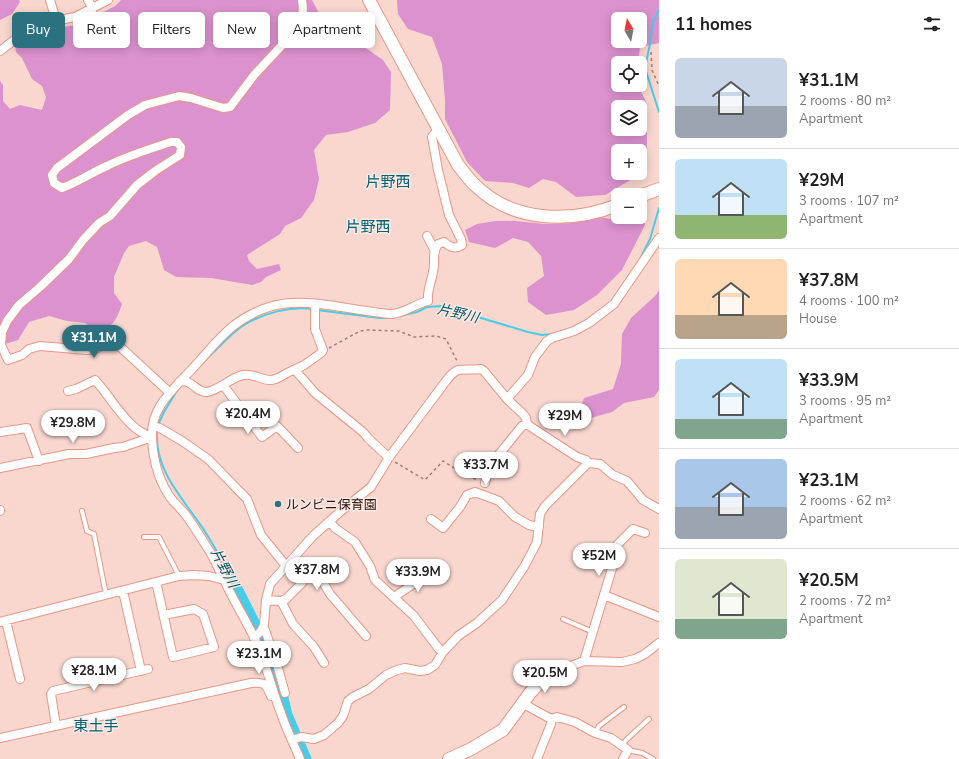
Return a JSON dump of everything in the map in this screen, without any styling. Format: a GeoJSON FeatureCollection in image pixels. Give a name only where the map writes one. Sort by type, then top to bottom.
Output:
{"type":"FeatureCollection","features":[{"type":"Feature","properties":{"kind":"street"},"geometry":{"type":"LineString","coordinates":[[50,0],[54,12]]}},
{"type":"Feature","properties":{"kind":"street"},"geometry":{"type":"LineString","coordinates":[[88,0],[93,8]]}},
{"type":"Feature","properties":{"kind":"street"},"geometry":{"type":"LineString","coordinates":[[65,19],[75,17],[108,0]]}},
{"type":"Feature","properties":{"kind":"street"},"geometry":{"type":"LineString","coordinates":[[169,392],[116,343],[109,342],[97,348],[87,350],[40,346],[29,348],[22,355],[8,360],[0,340],[7,322],[19,305],[69,259],[83,240],[99,223],[110,216],[137,185],[180,155],[182,147],[177,142],[171,142],[106,166],[88,177],[62,188],[54,183],[52,176],[57,168],[145,105],[178,96],[191,98],[223,108],[230,107],[255,74],[299,27],[303,18],[304,10],[302,0]]}},
{"type":"Feature","properties":{"kind":"street"},"geometry":{"type":"LineString","coordinates":[[369,0],[458,165],[476,186],[491,198],[509,208],[536,216],[566,217],[600,212],[611,208]]}},
{"type":"Feature","properties":{"kind":"street"},"geometry":{"type":"LineString","coordinates":[[0,51],[12,42]]}},
{"type":"Feature","properties":{"kind":"street"},"geometry":{"type":"LineString","coordinates":[[434,249],[438,244],[444,242],[451,247],[458,248],[462,245],[461,239],[449,215],[438,170],[432,137],[438,129]]}},
{"type":"Feature","properties":{"kind":"street"},"geometry":{"type":"LineString","coordinates":[[647,193],[658,189]]}},
{"type":"Feature","properties":{"kind":"street"},"geometry":{"type":"LineString","coordinates":[[300,759],[296,739],[279,708],[267,668],[259,633],[224,580],[210,553],[186,515],[172,500],[164,486],[154,459],[152,437],[156,427],[156,413],[160,404],[169,392],[229,329],[242,319],[271,307],[295,303],[314,307],[391,314],[405,311],[428,301],[427,295],[433,272],[434,249],[427,236]]}},
{"type":"Feature","properties":{"kind":"street"},"geometry":{"type":"LineString","coordinates":[[506,399],[528,375],[535,358],[547,341],[574,331],[589,323],[614,304],[659,238]]}},
{"type":"Feature","properties":{"kind":"street"},"geometry":{"type":"LineString","coordinates":[[179,382],[190,382],[200,391],[206,392],[241,375],[247,374],[271,380],[295,370],[323,350],[315,329],[314,307]]}},
{"type":"Feature","properties":{"kind":"street"},"geometry":{"type":"LineString","coordinates":[[259,633],[264,625],[266,600],[270,584],[300,550],[371,487],[389,458],[446,381],[459,370],[481,369],[484,371],[506,399],[523,414],[526,418],[527,424],[577,456],[586,460],[588,463],[600,464],[613,475],[627,480],[643,500],[659,509]]}},
{"type":"Feature","properties":{"kind":"street"},"geometry":{"type":"LineString","coordinates":[[295,370],[315,393],[363,432],[389,458]]}},
{"type":"Feature","properties":{"kind":"street"},"geometry":{"type":"LineString","coordinates":[[68,391],[95,380],[135,428],[145,435],[152,437]]}},
{"type":"Feature","properties":{"kind":"street"},"geometry":{"type":"LineString","coordinates":[[223,385],[262,437],[277,426],[298,448]]}},
{"type":"Feature","properties":{"kind":"street"},"geometry":{"type":"LineString","coordinates":[[485,483],[492,463],[522,426],[527,424]]}},
{"type":"Feature","properties":{"kind":"street"},"geometry":{"type":"LineString","coordinates":[[156,427],[182,441],[208,459],[247,500],[261,535],[286,566]]}},
{"type":"Feature","properties":{"kind":"street"},"geometry":{"type":"LineString","coordinates":[[0,432],[26,428],[39,461]]}},
{"type":"Feature","properties":{"kind":"street"},"geometry":{"type":"LineString","coordinates":[[0,468],[69,454],[86,454],[123,447],[152,437]]}},
{"type":"Feature","properties":{"kind":"street"},"geometry":{"type":"LineString","coordinates":[[296,739],[314,739],[324,735],[338,723],[343,716],[348,701],[369,689],[386,675],[405,668],[420,671],[427,670],[435,665],[443,652],[458,636],[477,623],[502,600],[524,567],[537,542],[540,514],[545,506],[588,463]]}},
{"type":"Feature","properties":{"kind":"street"},"geometry":{"type":"LineString","coordinates":[[431,519],[443,528],[460,507],[467,495],[475,492],[499,501],[515,516],[529,525],[539,527]]}},
{"type":"Feature","properties":{"kind":"street"},"geometry":{"type":"LineString","coordinates":[[330,522],[335,528],[355,542],[370,566],[375,580],[414,616],[439,649],[443,652]]}},
{"type":"Feature","properties":{"kind":"street"},"geometry":{"type":"LineString","coordinates":[[584,661],[613,565],[614,548],[633,529],[644,533]]}},
{"type":"Feature","properties":{"kind":"street"},"geometry":{"type":"LineString","coordinates":[[266,600],[280,601],[286,599],[298,587],[309,571],[313,569],[316,570],[330,594],[366,636]]}},
{"type":"Feature","properties":{"kind":"street"},"geometry":{"type":"LineString","coordinates":[[394,597],[425,576],[436,573]]}},
{"type":"Feature","properties":{"kind":"street"},"geometry":{"type":"LineString","coordinates":[[20,679],[3,622],[179,576],[201,575],[224,580]]}},
{"type":"Feature","properties":{"kind":"street"},"geometry":{"type":"LineString","coordinates":[[156,582],[173,657],[214,647],[203,614],[194,609],[164,615]]}},
{"type":"Feature","properties":{"kind":"street"},"geometry":{"type":"LineString","coordinates":[[56,726],[51,694],[53,691],[144,670],[123,591]]}},
{"type":"Feature","properties":{"kind":"street"},"geometry":{"type":"LineString","coordinates":[[604,595],[659,617]]}},
{"type":"Feature","properties":{"kind":"street"},"geometry":{"type":"LineString","coordinates":[[280,601],[293,624],[314,647],[324,663]]}},
{"type":"Feature","properties":{"kind":"street"},"geometry":{"type":"LineString","coordinates":[[259,633],[265,630],[285,693]]}},
{"type":"Feature","properties":{"kind":"street"},"geometry":{"type":"LineString","coordinates":[[449,759],[471,749],[503,730],[522,703],[540,682],[554,672],[584,661],[622,662],[635,659],[645,654],[659,643]]}},
{"type":"Feature","properties":{"kind":"street"},"geometry":{"type":"LineString","coordinates":[[0,738],[261,682],[266,685],[274,705],[279,708]]}},
{"type":"Feature","properties":{"kind":"street"},"geometry":{"type":"LineString","coordinates":[[522,703],[551,719],[556,717],[575,722],[595,733],[611,738],[625,748],[623,759]]}},
{"type":"Feature","properties":{"kind":"street"},"geometry":{"type":"LineString","coordinates":[[537,759],[551,724],[551,719]]}},
{"type":"Feature","properties":{"kind":"lane"},"geometry":{"type":"LineString","coordinates":[[82,511],[87,531],[94,534],[106,595]]}},
{"type":"Feature","properties":{"kind":"lane"},"geometry":{"type":"LineString","coordinates":[[144,537],[159,537],[179,576]]}},
{"type":"Feature","properties":{"kind":"lane"},"geometry":{"type":"LineString","coordinates":[[563,620],[593,632]]}},
{"type":"Feature","properties":{"kind":"lane"},"geometry":{"type":"LineString","coordinates":[[595,733],[599,726],[624,707]]}},
{"type":"Feature","properties":{"kind":"lane"},"geometry":{"type":"LineString","coordinates":[[649,719],[626,740],[625,748],[642,753],[653,759]]}},
{"type":"Feature","properties":{"kind":"path"},"geometry":{"type":"LineString","coordinates":[[652,52],[652,70],[659,86]]}},
{"type":"Feature","properties":{"kind":"path"},"geometry":{"type":"LineString","coordinates":[[323,350],[360,331],[399,331],[414,337],[436,336],[446,339],[456,358],[459,370]]}},
{"type":"Feature","properties":{"kind":"path"},"geometry":{"type":"LineString","coordinates":[[389,458],[425,480],[443,461],[467,476],[485,483]]}},
{"type":"Feature","properties":{"kind":"shaded area"},"geometry":{"type":"Polygon","coordinates":[[[0,0],[19,0],[20,2],[12,14],[0,20],[0,0]]]}},
{"type":"Feature","properties":{"kind":"shaded area"},"geometry":{"type":"Polygon","coordinates":[[[121,0],[312,0],[318,12],[278,12],[278,48],[366,48],[383,60],[391,72],[390,110],[375,123],[348,132],[326,135],[314,150],[319,179],[314,200],[301,218],[285,226],[280,234],[247,255],[249,261],[257,269],[279,264],[281,270],[266,277],[261,282],[252,285],[211,278],[176,277],[164,270],[157,247],[146,241],[129,246],[124,253],[114,277],[114,293],[122,304],[116,319],[110,326],[95,331],[85,323],[67,321],[49,316],[29,322],[18,340],[2,345],[0,344],[0,81],[3,85],[3,101],[10,109],[20,105],[42,110],[46,97],[42,86],[32,79],[22,58],[16,52],[16,48],[65,48],[65,27],[73,25],[73,48],[130,48],[130,12],[104,12],[115,6],[121,0]]]}},
{"type":"Feature","properties":{"kind":"shaded area"},"geometry":{"type":"Polygon","coordinates":[[[397,0],[659,0],[659,43],[647,46],[647,12],[611,12],[611,48],[640,48],[639,56],[611,56],[611,92],[641,92],[645,100],[611,100],[611,136],[647,136],[647,144],[611,144],[611,180],[631,180],[617,188],[611,188],[611,191],[605,195],[576,197],[556,182],[543,179],[529,188],[513,183],[485,181],[467,162],[445,119],[442,64],[432,37],[408,29],[398,14],[397,0]]]}},
{"type":"Feature","properties":{"kind":"shaded area"},"geometry":{"type":"Polygon","coordinates":[[[600,217],[611,219],[611,224],[645,225],[622,270],[597,295],[574,310],[546,315],[528,302],[527,288],[544,276],[541,256],[528,242],[513,238],[495,248],[469,242],[465,230],[477,224],[496,221],[545,224],[574,223],[600,217]]]}},
{"type":"Feature","properties":{"kind":"shaded area"},"geometry":{"type":"Polygon","coordinates":[[[659,290],[659,390],[654,397],[624,403],[612,412],[591,418],[579,412],[584,398],[613,389],[621,364],[622,334],[631,318],[656,295],[659,290]]]}},
{"type":"Feature","properties":{"kind":"waterway","name":"片野川"},"geometry":{"type":"LineString","coordinates":[[659,10],[653,22],[645,68],[659,112]]}},
{"type":"Feature","properties":{"kind":"waterway","name":"片野川"},"geometry":{"type":"LineString","coordinates":[[640,259],[650,239],[659,208]]}},
{"type":"Feature","properties":{"kind":"waterway","name":"片野川"},"geometry":{"type":"LineString","coordinates":[[395,317],[417,312],[427,307],[441,306],[528,332],[542,335],[553,334]]}},
{"type":"Feature","properties":{"kind":"waterway","name":"片野川"},"geometry":{"type":"LineString","coordinates":[[204,361],[244,325],[260,317],[277,311],[304,308],[313,309]]}},
{"type":"Feature","properties":{"kind":"waterway","name":"片野川"},"geometry":{"type":"LineString","coordinates":[[317,310],[388,318]]}},
{"type":"Feature","properties":{"kind":"waterway","name":"片野川"},"geometry":{"type":"LineString","coordinates":[[158,425],[178,389]]}},
{"type":"Feature","properties":{"kind":"waterway","name":"片野川"},"geometry":{"type":"LineString","coordinates":[[157,430],[157,445],[165,471],[179,495],[207,535],[229,575]]}},
{"type":"Feature","properties":{"kind":"waterway","name":"片野川"},"geometry":{"type":"LineString","coordinates":[[229,575],[262,640],[276,673],[286,715],[305,759]]}},
{"type":"Feature","properties":{"kind":"place","name":"ルンビニ保育園"},"geometry":{"type":"Point","coordinates":[278,504]}},
{"type":"Feature","properties":{"kind":"district","name":"片野西"},"geometry":{"type":"Point","coordinates":[388,182]}},
{"type":"Feature","properties":{"kind":"district","name":"片野西"},"geometry":{"type":"Point","coordinates":[368,227]}},
{"type":"Feature","properties":{"kind":"district","name":"東土手"},"geometry":{"type":"Point","coordinates":[96,726]}}]}
